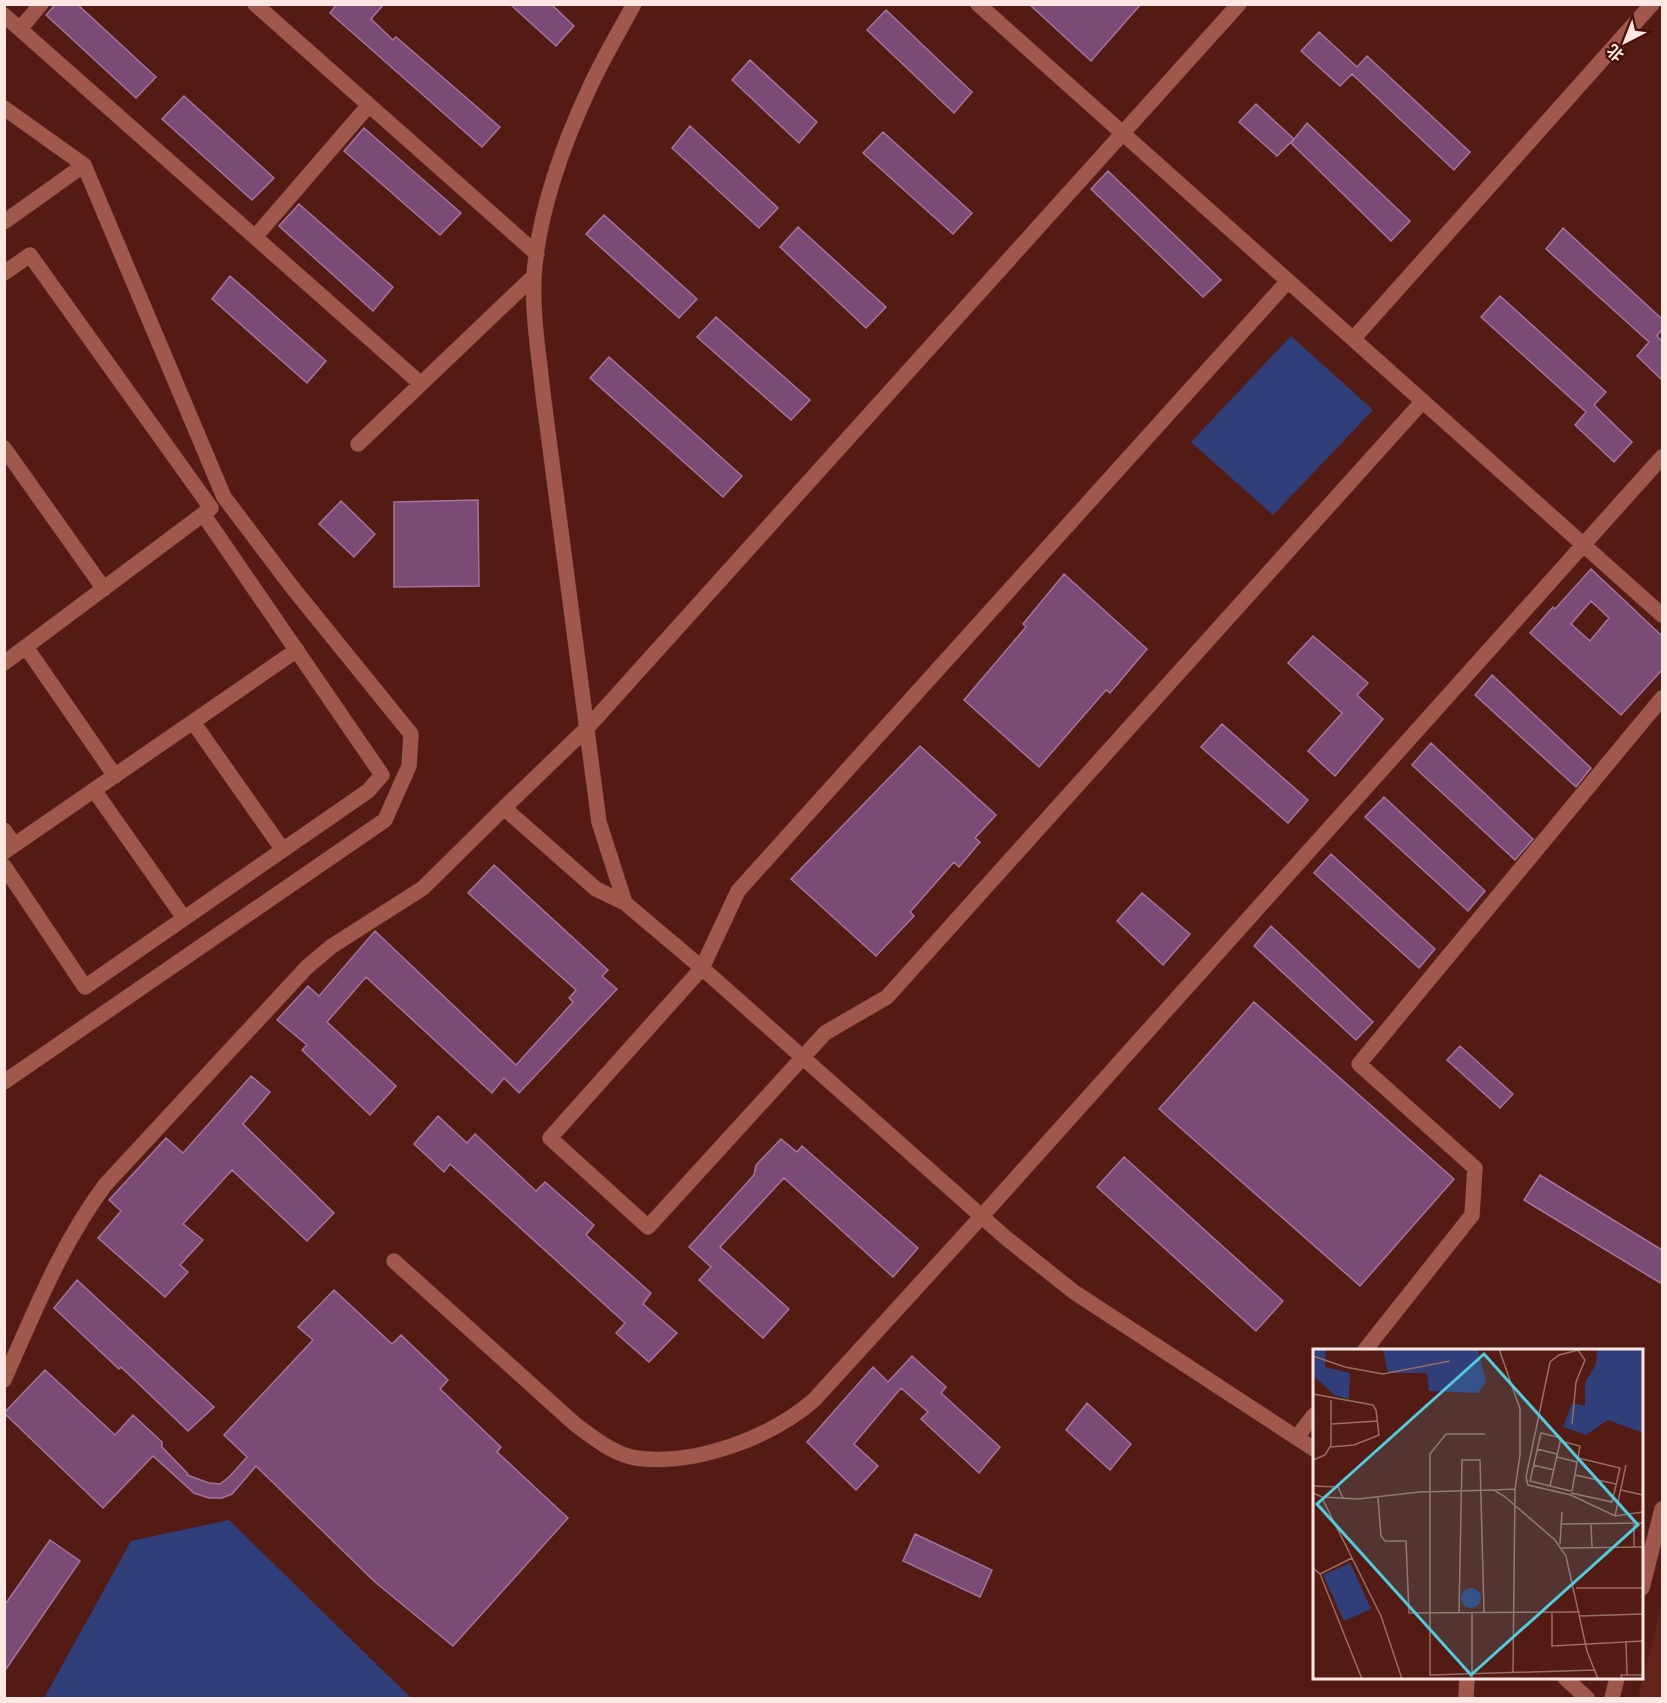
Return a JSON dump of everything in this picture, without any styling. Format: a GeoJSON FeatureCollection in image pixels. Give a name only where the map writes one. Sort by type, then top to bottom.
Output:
{"type":"FeatureCollection","features":[{"type":"Feature","properties":{"kind":"street"},"geometry":{"type":"LineString","coordinates":[[20,29],[41,4]]}},
{"type":"Feature","properties":{"kind":"street"},"geometry":{"type":"LineString","coordinates":[[255,4],[537,254]]}},
{"type":"Feature","properties":{"kind":"street"},"geometry":{"type":"LineString","coordinates":[[625,903],[599,822],[543,394],[536,329],[534,276],[541,230],[553,181],[570,133],[589,87],[634,4]]}},
{"type":"Feature","properties":{"kind":"street"},"geometry":{"type":"LineString","coordinates":[[978,4],[1662,615]]}},
{"type":"Feature","properties":{"kind":"street"},"geometry":{"type":"LineString","coordinates":[[4,1380],[57,1262],[92,1201],[105,1185],[307,967],[332,946],[423,888],[588,728],[1239,4]]}},
{"type":"Feature","properties":{"kind":"street"},"geometry":{"type":"LineString","coordinates":[[1354,338],[1652,4]]}},
{"type":"Feature","properties":{"kind":"street"},"geometry":{"type":"LineString","coordinates":[[1658,4],[1662,8]]}},
{"type":"Feature","properties":{"kind":"street"},"geometry":{"type":"LineString","coordinates":[[4,15],[421,384]]}},
{"type":"Feature","properties":{"kind":"street"},"geometry":{"type":"LineString","coordinates":[[255,237],[369,105]]}},
{"type":"Feature","properties":{"kind":"street"},"geometry":{"type":"LineString","coordinates":[[4,108],[84,165],[224,497],[292,587],[411,734],[409,766],[385,820],[4,1082]]}},
{"type":"Feature","properties":{"kind":"street"},"geometry":{"type":"LineString","coordinates":[[4,222],[84,165]]}},
{"type":"Feature","properties":{"kind":"street"},"geometry":{"type":"LineString","coordinates":[[4,273],[30,255],[207,511],[382,775],[368,791],[85,987],[4,866]]}},
{"type":"Feature","properties":{"kind":"street"},"geometry":{"type":"LineString","coordinates":[[357,444],[534,276]]}},
{"type":"Feature","properties":{"kind":"street"},"geometry":{"type":"LineString","coordinates":[[1288,281],[738,891],[702,968],[550,1138],[648,1227],[825,1033],[887,997],[1423,401]]}},
{"type":"Feature","properties":{"kind":"street"},"geometry":{"type":"LineString","coordinates":[[4,448],[104,589]]}},
{"type":"Feature","properties":{"kind":"street"},"geometry":{"type":"LineString","coordinates":[[394,1261],[576,1425],[609,1449],[634,1458],[660,1459],[702,1454],[758,1437],[796,1416],[814,1400],[981,1217],[1662,458]]}},
{"type":"Feature","properties":{"kind":"street"},"geometry":{"type":"LineString","coordinates":[[4,663],[224,497]]}},
{"type":"Feature","properties":{"kind":"street"},"geometry":{"type":"LineString","coordinates":[[26,647],[115,776]]}},
{"type":"Feature","properties":{"kind":"street"},"geometry":{"type":"LineString","coordinates":[[4,830],[10,848],[297,650]]}},
{"type":"Feature","properties":{"kind":"street"},"geometry":{"type":"LineString","coordinates":[[1366,1349],[1472,1215],[1475,1168],[1359,1064],[1662,698]]}},
{"type":"Feature","properties":{"kind":"street"},"geometry":{"type":"LineString","coordinates":[[193,722],[283,850]]}},
{"type":"Feature","properties":{"kind":"street"},"geometry":{"type":"LineString","coordinates":[[94,790],[184,918]]}},
{"type":"Feature","properties":{"kind":"street"},"geometry":{"type":"LineString","coordinates":[[504,808],[596,889],[625,903],[702,968],[981,1217],[1074,1292],[1313,1448]]}},
{"type":"Feature","properties":{"kind":"street"},"geometry":{"type":"LineString","coordinates":[[1297,1437],[1313,1416]]}},
{"type":"Feature","properties":{"kind":"street"},"geometry":{"type":"LineString","coordinates":[[1643,1580],[1662,1509]]}},
{"type":"Feature","properties":{"kind":"street"},"geometry":{"type":"LineString","coordinates":[[1466,1698],[1467,1679]]}},
{"type":"Feature","properties":{"kind":"street"},"geometry":{"type":"LineString","coordinates":[[1567,1679],[1587,1698]]}},
{"type":"Feature","properties":{"kind":"street"},"geometry":{"type":"LineString","coordinates":[[1612,1698],[1617,1679]]}},
{"type":"Feature","properties":{"kind":"shaded area"},"geometry":{"type":"Polygon","coordinates":[[[1291,336],[1373,410],[1273,515],[1191,442],[1291,336]]]}},
{"type":"Feature","properties":{"kind":"shaded area"},"geometry":{"type":"Polygon","coordinates":[[[229,1520],[411,1698],[44,1698],[131,1541],[229,1520]]]}},
{"type":"Feature","properties":{"kind":"shaded area"},"geometry":{"type":"Polygon","coordinates":[[[1662,1603],[1662,1698],[1638,1698],[1662,1603]]]}},
{"type":"Feature","properties":{"kind":"building"},"geometry":{"type":"Polygon","coordinates":[[[56,4],[77,4],[156,77],[136,98],[46,15],[56,4]]]}},
{"type":"Feature","properties":{"kind":"building"},"geometry":{"type":"Polygon","coordinates":[[[337,4],[384,4],[371,19],[393,40],[396,37],[500,127],[482,147],[330,13],[337,4]]]}},
{"type":"Feature","properties":{"kind":"building"},"geometry":{"type":"Polygon","coordinates":[[[510,4],[551,4],[574,26],[556,46],[510,4]]]}},
{"type":"Feature","properties":{"kind":"building"},"geometry":{"type":"Polygon","coordinates":[[[1029,4],[1141,4],[1091,61],[1029,4]]]}},
{"type":"Feature","properties":{"kind":"building"},"geometry":{"type":"Polygon","coordinates":[[[886,10],[972,92],[954,113],[867,30],[886,10]]]}},
{"type":"Feature","properties":{"kind":"building"},"geometry":{"type":"Polygon","coordinates":[[[1319,32],[1357,67],[1367,56],[1470,152],[1454,170],[1352,74],[1340,86],[1301,51],[1319,32]]]}},
{"type":"Feature","properties":{"kind":"building"},"geometry":{"type":"Polygon","coordinates":[[[750,60],[817,122],[799,143],[732,80],[750,60]]]}},
{"type":"Feature","properties":{"kind":"building"},"geometry":{"type":"Polygon","coordinates":[[[184,96],[274,178],[252,200],[162,119],[184,96]]]}},
{"type":"Feature","properties":{"kind":"building"},"geometry":{"type":"Polygon","coordinates":[[[1256,104],[1294,139],[1277,156],[1239,122],[1256,104]]]}},
{"type":"Feature","properties":{"kind":"building"},"geometry":{"type":"Polygon","coordinates":[[[1307,123],[1410,221],[1391,241],[1291,143],[1307,123]]]}},
{"type":"Feature","properties":{"kind":"building"},"geometry":{"type":"Polygon","coordinates":[[[690,126],[778,208],[759,228],[672,148],[690,126]]]}},
{"type":"Feature","properties":{"kind":"building"},"geometry":{"type":"Polygon","coordinates":[[[364,128],[461,213],[440,235],[344,151],[364,128]]]}},
{"type":"Feature","properties":{"kind":"building"},"geometry":{"type":"Polygon","coordinates":[[[883,132],[972,213],[953,234],[863,153],[883,132]]]}},
{"type":"Feature","properties":{"kind":"building"},"geometry":{"type":"Polygon","coordinates":[[[1108,171],[1221,280],[1203,297],[1091,189],[1108,171]]]}},
{"type":"Feature","properties":{"kind":"building"},"geometry":{"type":"Polygon","coordinates":[[[299,204],[393,287],[373,311],[279,226],[299,204]]]}},
{"type":"Feature","properties":{"kind":"building"},"geometry":{"type":"Polygon","coordinates":[[[604,215],[697,299],[679,318],[586,234],[604,215]]]}},
{"type":"Feature","properties":{"kind":"building"},"geometry":{"type":"Polygon","coordinates":[[[798,227],[886,307],[866,328],[780,247],[798,227]]]}},
{"type":"Feature","properties":{"kind":"building"},"geometry":{"type":"Polygon","coordinates":[[[1563,228],[1662,319],[1662,329],[1657,336],[1662,341],[1662,380],[1637,356],[1649,342],[1546,249],[1563,228]]]}},
{"type":"Feature","properties":{"kind":"building"},"geometry":{"type":"Polygon","coordinates":[[[230,276],[326,361],[307,383],[212,299],[230,276]]]}},
{"type":"Feature","properties":{"kind":"building"},"geometry":{"type":"Polygon","coordinates":[[[1500,296],[1606,392],[1594,405],[1632,442],[1614,462],[1575,425],[1586,412],[1481,317],[1500,296]]]}},
{"type":"Feature","properties":{"kind":"building"},"geometry":{"type":"Polygon","coordinates":[[[716,317],[810,400],[791,420],[697,337],[716,317]]]}},
{"type":"Feature","properties":{"kind":"building"},"geometry":{"type":"Polygon","coordinates":[[[609,357],[742,476],[723,497],[590,378],[609,357]]]}},
{"type":"Feature","properties":{"kind":"building"},"geometry":{"type":"Polygon","coordinates":[[[478,500],[479,586],[394,587],[394,502],[478,500]]]}},
{"type":"Feature","properties":{"kind":"building"},"geometry":{"type":"Polygon","coordinates":[[[341,501],[375,534],[354,557],[319,524],[341,501]]]}},
{"type":"Feature","properties":{"kind":"building"},"geometry":{"type":"Polygon","coordinates":[[[1591,569],[1662,636],[1662,670],[1621,715],[1530,633],[1553,607],[1555,609],[1591,569]],[[1591,601],[1571,624],[1590,641],[1609,618],[1591,601]]]}},
{"type":"Feature","properties":{"kind":"building"},"geometry":{"type":"Polygon","coordinates":[[[1064,574],[1147,649],[1110,693],[1106,690],[1039,767],[964,700],[1026,627],[1023,624],[1064,574]]]}},
{"type":"Feature","properties":{"kind":"building"},"geometry":{"type":"Polygon","coordinates":[[[1313,636],[1368,683],[1357,695],[1383,719],[1335,776],[1308,751],[1342,713],[1288,663],[1313,636]]]}},
{"type":"Feature","properties":{"kind":"building"},"geometry":{"type":"Polygon","coordinates":[[[1492,675],[1591,768],[1576,787],[1475,695],[1492,675]]]}},
{"type":"Feature","properties":{"kind":"building"},"geometry":{"type":"Polygon","coordinates":[[[1222,724],[1308,800],[1288,823],[1201,747],[1222,724]]]}},
{"type":"Feature","properties":{"kind":"building"},"geometry":{"type":"Polygon","coordinates":[[[1431,743],[1533,839],[1515,860],[1412,765],[1431,743]]]}},
{"type":"Feature","properties":{"kind":"building"},"geometry":{"type":"Polygon","coordinates":[[[920,746],[996,815],[975,838],[980,842],[959,867],[954,862],[910,912],[914,916],[876,956],[791,879],[920,746]]]}},
{"type":"Feature","properties":{"kind":"building"},"geometry":{"type":"Polygon","coordinates":[[[1384,797],[1485,891],[1468,911],[1365,817],[1384,797]]]}},
{"type":"Feature","properties":{"kind":"building"},"geometry":{"type":"Polygon","coordinates":[[[1331,854],[1435,949],[1419,968],[1314,873],[1331,854]]]}},
{"type":"Feature","properties":{"kind":"building"},"geometry":{"type":"Polygon","coordinates":[[[494,865],[608,970],[602,976],[617,989],[519,1093],[504,1078],[492,1093],[366,977],[327,1022],[396,1086],[370,1115],[302,1050],[307,1045],[277,1020],[308,986],[319,996],[375,931],[516,1065],[573,1002],[569,998],[576,990],[468,893],[494,865]]]}},
{"type":"Feature","properties":{"kind":"building"},"geometry":{"type":"Polygon","coordinates":[[[1142,893],[1190,934],[1163,965],[1117,921],[1142,893]]]}},
{"type":"Feature","properties":{"kind":"building"},"geometry":{"type":"Polygon","coordinates":[[[1271,926],[1373,1022],[1356,1040],[1254,946],[1271,926]]]}},
{"type":"Feature","properties":{"kind":"building"},"geometry":{"type":"Polygon","coordinates":[[[1254,1002],[1454,1179],[1360,1286],[1159,1109],[1254,1002]]]}},
{"type":"Feature","properties":{"kind":"building"},"geometry":{"type":"Polygon","coordinates":[[[1460,1046],[1513,1094],[1500,1108],[1447,1060],[1460,1046]]]}},
{"type":"Feature","properties":{"kind":"building"},"geometry":{"type":"Polygon","coordinates":[[[251,1076],[270,1092],[243,1124],[334,1213],[307,1241],[232,1170],[183,1224],[203,1240],[180,1265],[188,1272],[165,1297],[98,1238],[121,1211],[109,1200],[166,1138],[183,1153],[251,1076]]]}},
{"type":"Feature","properties":{"kind":"building"},"geometry":{"type":"Polygon","coordinates":[[[438,1116],[467,1143],[475,1134],[536,1191],[545,1182],[594,1225],[586,1235],[651,1293],[643,1304],[677,1333],[649,1362],[616,1333],[625,1323],[450,1164],[444,1172],[414,1144],[438,1116]]]}},
{"type":"Feature","properties":{"kind":"building"},"geometry":{"type":"Polygon","coordinates":[[[781,1139],[797,1152],[802,1146],[918,1248],[893,1277],[784,1178],[720,1247],[789,1309],[763,1338],[699,1280],[711,1267],[689,1247],[754,1175],[756,1165],[781,1139]]]}},
{"type":"Feature","properties":{"kind":"building"},"geometry":{"type":"Polygon","coordinates":[[[1124,1157],[1283,1301],[1256,1331],[1097,1187],[1124,1157]]]}},
{"type":"Feature","properties":{"kind":"building"},"geometry":{"type":"Polygon","coordinates":[[[1540,1175],[1662,1250],[1662,1284],[1524,1200],[1540,1175]]]}},
{"type":"Feature","properties":{"kind":"building"},"geometry":{"type":"Polygon","coordinates":[[[77,1280],[214,1407],[188,1431],[121,1367],[119,1369],[54,1308],[77,1280]]]}},
{"type":"Feature","properties":{"kind":"building"},"geometry":{"type":"Polygon","coordinates":[[[334,1290],[392,1344],[401,1335],[448,1380],[440,1389],[501,1447],[497,1452],[568,1518],[453,1646],[375,1582],[256,1466],[232,1494],[222,1498],[209,1498],[194,1493],[153,1456],[103,1508],[4,1413],[45,1370],[115,1435],[133,1415],[162,1442],[162,1447],[187,1475],[209,1483],[220,1484],[247,1457],[224,1435],[313,1340],[298,1327],[334,1290]]]}},
{"type":"Feature","properties":{"kind":"building"},"geometry":{"type":"Polygon","coordinates":[[[912,1356],[946,1387],[941,1393],[1000,1447],[979,1473],[921,1419],[928,1412],[901,1388],[854,1444],[878,1466],[856,1490],[807,1442],[873,1367],[888,1382],[912,1356]]]}},
{"type":"Feature","properties":{"kind":"building"},"geometry":{"type":"Polygon","coordinates":[[[1087,1403],[1131,1444],[1110,1470],[1066,1430],[1087,1403]]]}},
{"type":"Feature","properties":{"kind":"building"},"geometry":{"type":"Polygon","coordinates":[[[915,1534],[992,1570],[980,1597],[903,1561],[915,1534]]]}},
{"type":"Feature","properties":{"kind":"building"},"geometry":{"type":"Polygon","coordinates":[[[50,1540],[80,1561],[4,1672],[4,1606],[50,1540]]]}}]}
